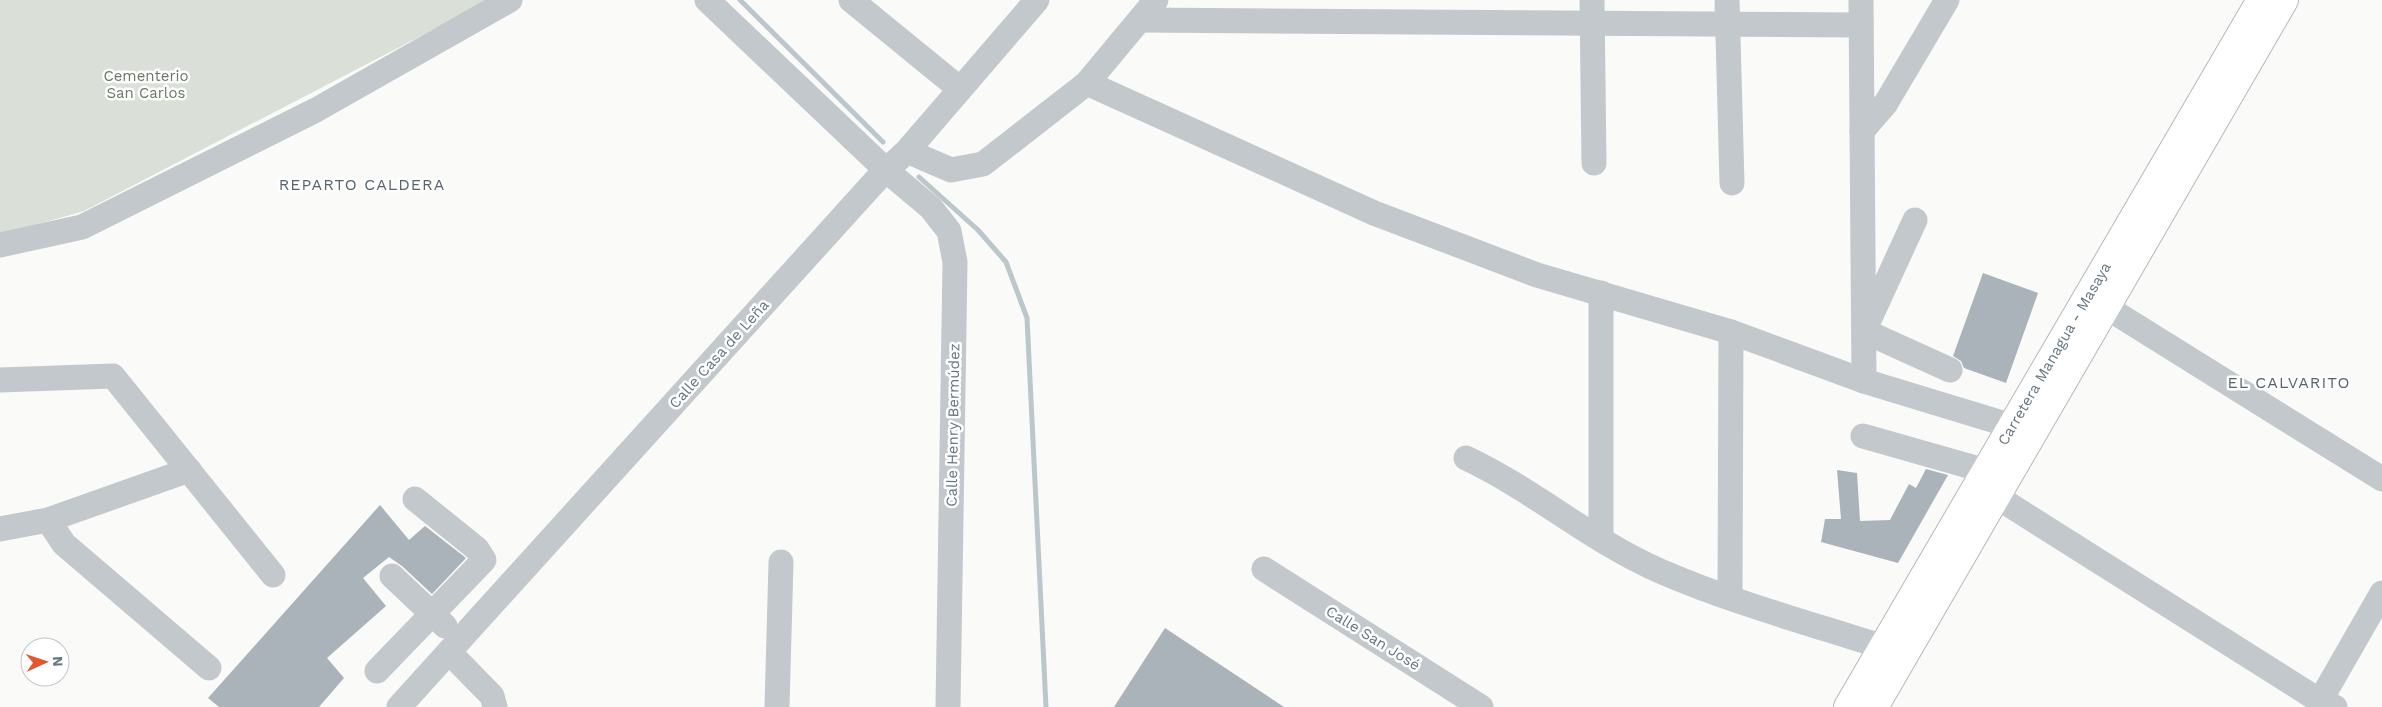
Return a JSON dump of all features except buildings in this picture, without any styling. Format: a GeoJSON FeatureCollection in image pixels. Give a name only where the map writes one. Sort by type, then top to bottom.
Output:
{"type":"FeatureCollection","features":[{"type":"Feature","properties":{"kind":"highway","name":"Carretera Managua - Masaya"},"geometry":{"type":"LineString","coordinates":[[1874,707],[1986,484],[2012,426],[2261,0]]}},
{"type":"Feature","properties":{"kind":"highway","name":"Carretera Managua - Masaya"},"geometry":{"type":"LineString","coordinates":[[1848,707],[1883,647],[1986,484],[2106,307],[2284,0]]}},
{"type":"Feature","properties":{"kind":"street"},"geometry":{"type":"LineString","coordinates":[[0,245],[82,227],[316,110],[510,0]]}},
{"type":"Feature","properties":{"kind":"street","name":"Calle Henry Bermúdez"},"geometry":{"type":"LineString","coordinates":[[707,0],[888,171],[931,208],[949,231],[955,262],[948,707]]}},
{"type":"Feature","properties":{"kind":"street"},"geometry":{"type":"LineString","coordinates":[[851,0],[960,89]]}},
{"type":"Feature","properties":{"kind":"street","name":"Calle Casa de Leña"},"geometry":{"type":"LineString","coordinates":[[399,707],[907,151],[1037,0]]}},
{"type":"Feature","properties":{"kind":"street"},"geometry":{"type":"LineString","coordinates":[[907,151],[951,170],[982,164],[1087,83],[1156,0]]}},
{"type":"Feature","properties":{"kind":"street"},"geometry":{"type":"LineString","coordinates":[[1861,0],[1864,381]]}},
{"type":"Feature","properties":{"kind":"street"},"geometry":{"type":"LineString","coordinates":[[1862,131],[1886,103],[1946,0]]}},
{"type":"Feature","properties":{"kind":"street"},"geometry":{"type":"LineString","coordinates":[[1141,20],[1260,11],[1727,12],[1861,25]]}},
{"type":"Feature","properties":{"kind":"street"},"geometry":{"type":"LineString","coordinates":[[1592,12],[1594,163]]}},
{"type":"Feature","properties":{"kind":"street"},"geometry":{"type":"LineString","coordinates":[[1727,12],[1732,183]]}},
{"type":"Feature","properties":{"kind":"street"},"geometry":{"type":"LineString","coordinates":[[1087,83],[1374,213],[1537,275],[1731,332],[1864,381],[2012,426]]}},
{"type":"Feature","properties":{"kind":"street"},"geometry":{"type":"LineString","coordinates":[[1864,331],[1915,220]]}},
{"type":"Feature","properties":{"kind":"street"},"geometry":{"type":"LineString","coordinates":[[1601,293],[1601,539]]}},
{"type":"Feature","properties":{"kind":"street"},"geometry":{"type":"LineString","coordinates":[[2106,307],[2382,479]]}},
{"type":"Feature","properties":{"kind":"street"},"geometry":{"type":"LineString","coordinates":[[1864,331],[1950,370]]}},
{"type":"Feature","properties":{"kind":"street"},"geometry":{"type":"LineString","coordinates":[[1730,596],[1731,332]]}},
{"type":"Feature","properties":{"kind":"street"},"geometry":{"type":"LineString","coordinates":[[0,380],[113,376],[273,575]]}},
{"type":"Feature","properties":{"kind":"street"},"geometry":{"type":"LineString","coordinates":[[1863,436],[1986,484],[2327,704],[2382,593]]}},
{"type":"Feature","properties":{"kind":"street"},"geometry":{"type":"LineString","coordinates":[[1466,458],[1488,468],[1601,539],[1659,571],[1883,647]]}},
{"type":"Feature","properties":{"kind":"street"},"geometry":{"type":"LineString","coordinates":[[0,529],[48,520],[189,470]]}},
{"type":"Feature","properties":{"kind":"street"},"geometry":{"type":"LineString","coordinates":[[377,671],[484,560],[477,549],[415,499]]}},
{"type":"Feature","properties":{"kind":"street"},"geometry":{"type":"LineString","coordinates":[[48,520],[64,544],[209,668]]}},
{"type":"Feature","properties":{"kind":"street"},"geometry":{"type":"LineString","coordinates":[[777,707],[781,562]]}},
{"type":"Feature","properties":{"kind":"street","name":"Calle San José"},"geometry":{"type":"LineString","coordinates":[[1264,569],[1481,707]]}},
{"type":"Feature","properties":{"kind":"street"},"geometry":{"type":"LineString","coordinates":[[392,576],[433,615],[492,696],[495,707]]}},
{"type":"Feature","properties":{"kind":"green space","name":"Cementerio San Carlos"},"geometry":{"type":"Polygon","coordinates":[[[0,0],[490,0],[84,211],[0,235],[0,0]]]}},
{"type":"Feature","properties":{"kind":"waterway"},"geometry":{"type":"LineString","coordinates":[[740,0],[883,142]]}},
{"type":"Feature","properties":{"kind":"waterway"},"geometry":{"type":"LineString","coordinates":[[919,177],[978,230],[1006,262],[1027,318],[1046,707]]}},
{"type":"Feature","properties":{"kind":"district","name":"REPARTO CALDERA"},"geometry":{"type":"Point","coordinates":[362,184]}},
{"type":"Feature","properties":{"kind":"district","name":"EL CALVARITO"},"geometry":{"type":"Point","coordinates":[2289,382]}}]}
